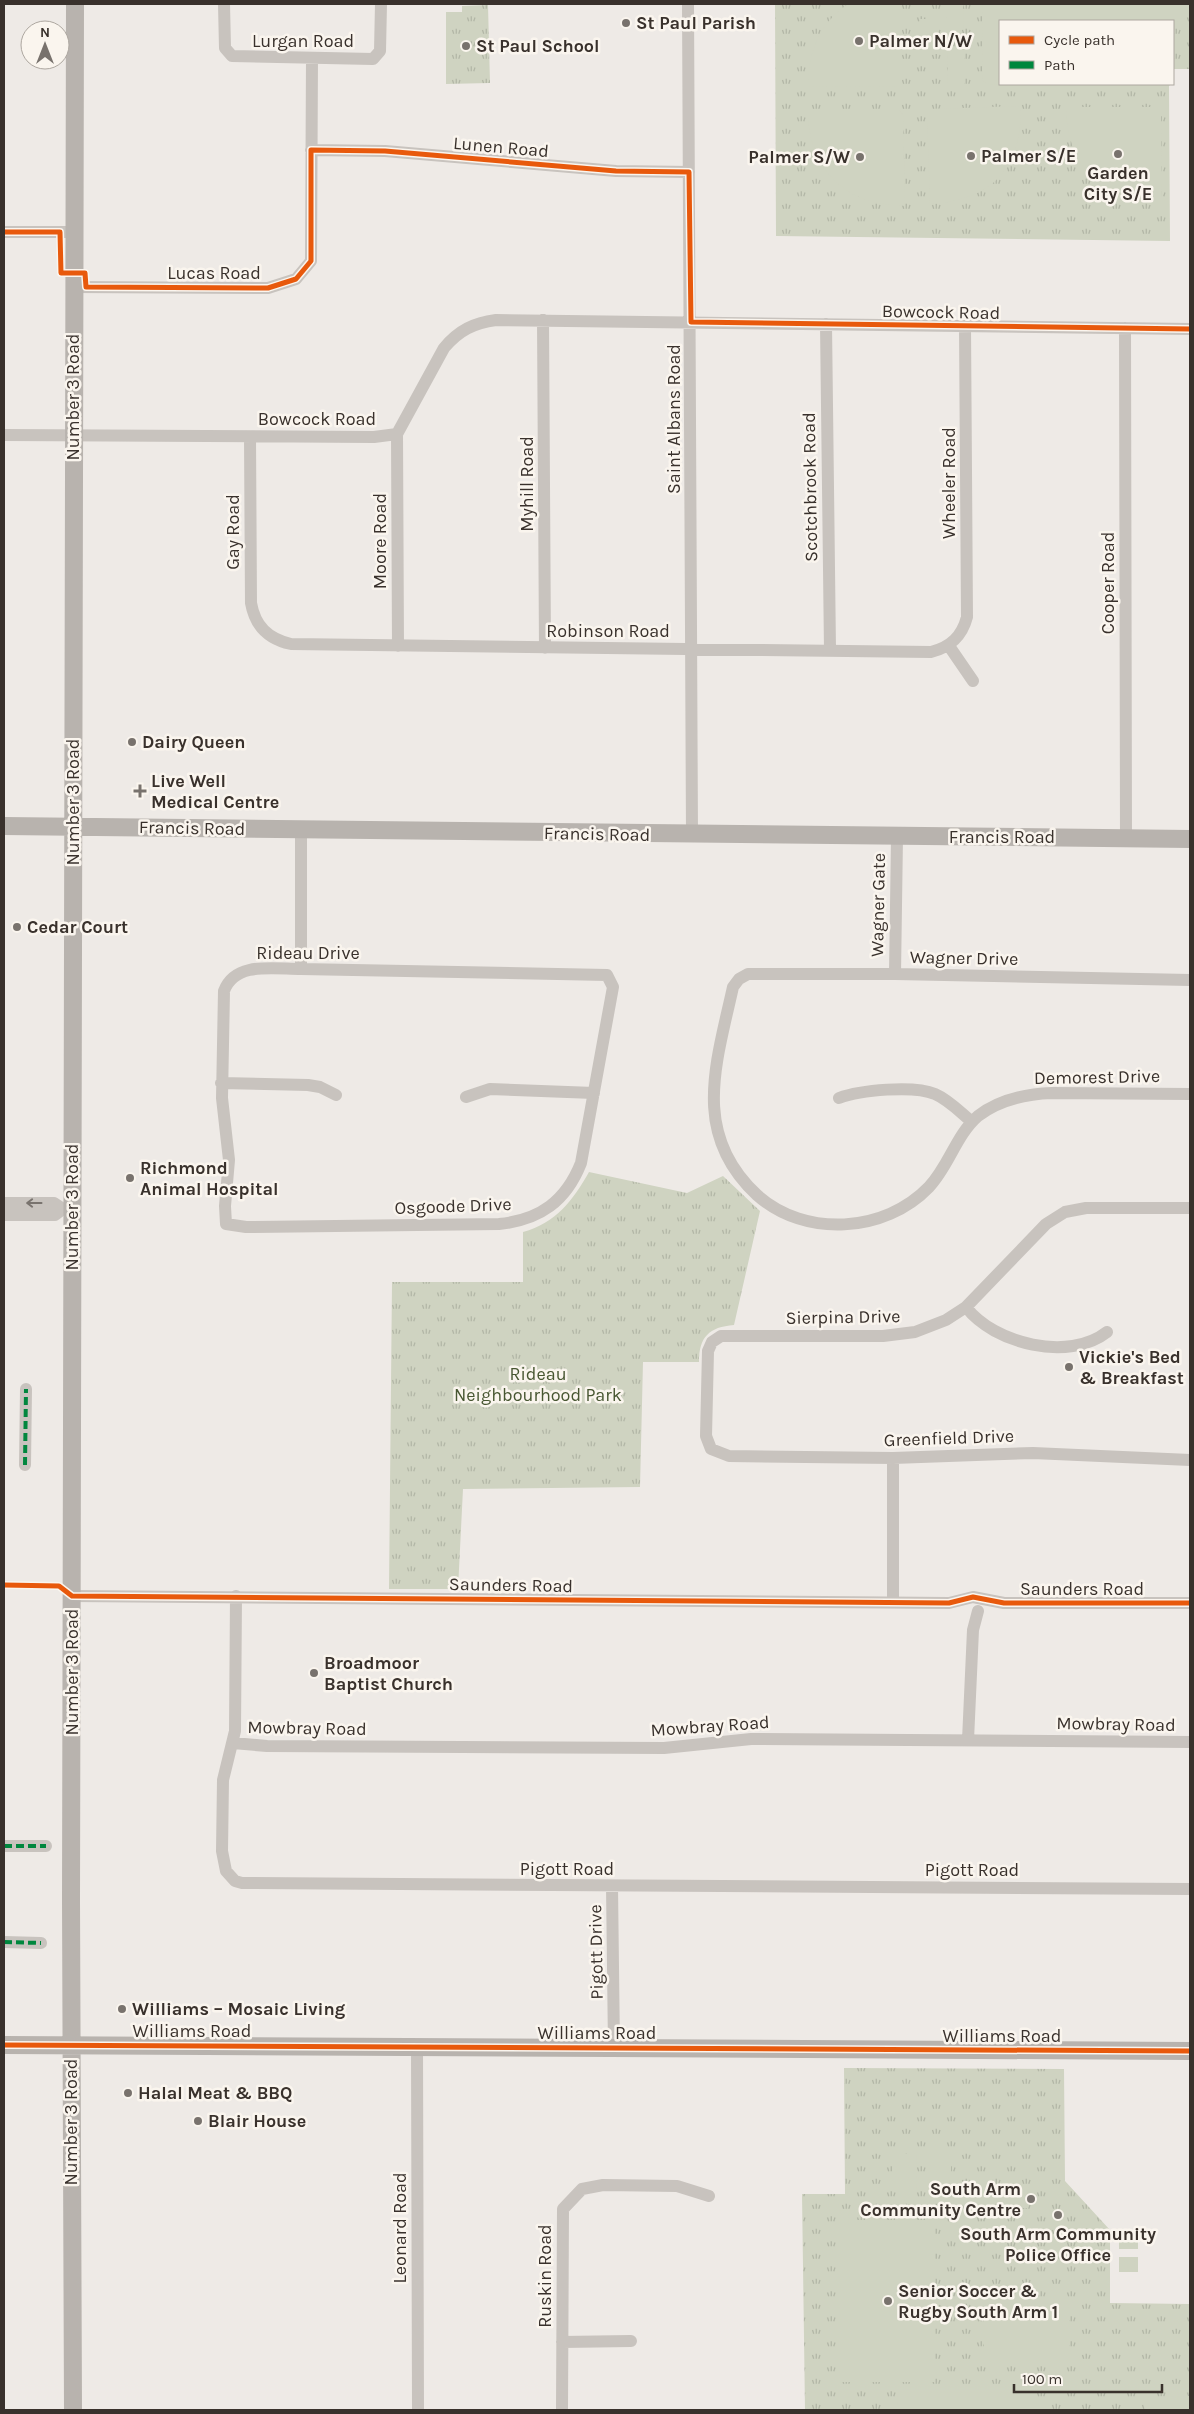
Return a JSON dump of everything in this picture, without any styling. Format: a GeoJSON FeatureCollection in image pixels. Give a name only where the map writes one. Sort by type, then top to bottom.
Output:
{"type":"FeatureCollection","features":[{"type":"Feature","properties":{"kind":"main road","name":"Number 3 Road"},"geometry":{"type":"LineString","coordinates":[[73,2410],[70,2045],[72,1596],[67,1209],[73,826],[75,4]]}},
{"type":"Feature","properties":{"kind":"main road","name":"Francis Road"},"geometry":{"type":"LineString","coordinates":[[4,826],[1190,839]]}},
{"type":"Feature","properties":{"kind":"main road","name":"Williams Road"},"geometry":{"type":"LineString","coordinates":[[4,2045],[1190,2051]]}},
{"type":"Feature","properties":{"kind":"street","name":"Lurgan Road"},"geometry":{"type":"LineString","coordinates":[[224,4],[224,42],[228,53],[239,58],[373,59],[378,56],[380,51],[381,4]]}},
{"type":"Feature","properties":{"kind":"street","name":"Saint Albans Road"},"geometry":{"type":"LineString","coordinates":[[688,4],[692,835]]}},
{"type":"Feature","properties":{"kind":"street","name":"Lucas Road"},"geometry":{"type":"LineString","coordinates":[[74,287],[268,288],[296,278],[311,261],[312,58]]}},
{"type":"Feature","properties":{"kind":"street","name":"Lunen Road"},"geometry":{"type":"LineString","coordinates":[[311,150],[385,151],[616,171],[689,172]]}},
{"type":"Feature","properties":{"kind":"street"},"geometry":{"type":"LineString","coordinates":[[4,232],[74,232]]}},
{"type":"Feature","properties":{"kind":"street","name":"Bowcock Road"},"geometry":{"type":"LineString","coordinates":[[4,435],[374,437],[396,434],[444,348],[460,332],[483,322],[543,320],[1190,329]]}},
{"type":"Feature","properties":{"kind":"street","name":"Myhill Road"},"geometry":{"type":"LineString","coordinates":[[543,320],[545,648]]}},
{"type":"Feature","properties":{"kind":"street","name":"Scotchbrook Road"},"geometry":{"type":"LineString","coordinates":[[826,324],[830,650]]}},
{"type":"Feature","properties":{"kind":"street","name":"Wheeler Road"},"geometry":{"type":"LineString","coordinates":[[953,642],[967,616],[965,326]]}},
{"type":"Feature","properties":{"kind":"street","name":"Cooper Road"},"geometry":{"type":"LineString","coordinates":[[1125,328],[1126,838]]}},
{"type":"Feature","properties":{"kind":"street","name":"Moore Road"},"geometry":{"type":"LineString","coordinates":[[396,434],[398,646]]}},
{"type":"Feature","properties":{"kind":"street","name":"Gay Road"},"geometry":{"type":"LineString","coordinates":[[250,437],[251,603],[259,626]]}},
{"type":"Feature","properties":{"kind":"street","name":"Robinson Road"},"geometry":{"type":"LineString","coordinates":[[259,626],[272,638],[291,644],[931,652],[953,642]]}},
{"type":"Feature","properties":{"kind":"street"},"geometry":{"type":"LineString","coordinates":[[953,642],[973,681]]}},
{"type":"Feature","properties":{"kind":"street"},"geometry":{"type":"LineString","coordinates":[[301,969],[302,830]]}},
{"type":"Feature","properties":{"kind":"street","name":"Wagner Gate"},"geometry":{"type":"LineString","coordinates":[[895,974],[897,837]]}},
{"type":"Feature","properties":{"kind":"street","name":"Rideau Drive"},"geometry":{"type":"LineString","coordinates":[[226,1224],[225,1206],[229,1160],[223,1119],[221,1083],[224,991],[229,980],[244,970],[301,969],[607,975]]}},
{"type":"Feature","properties":{"kind":"street","name":"Wagner Drive"},"geometry":{"type":"LineString","coordinates":[[739,978],[752,974],[895,974],[1190,980]]}},
{"type":"Feature","properties":{"kind":"street","name":"Osgoode Drive"},"geometry":{"type":"LineString","coordinates":[[226,1224],[246,1227],[499,1224],[534,1217],[550,1208],[575,1179],[581,1163],[612,987],[607,975]]}},
{"type":"Feature","properties":{"kind":"street","name":"Demorest Drive"},"geometry":{"type":"LineString","coordinates":[[739,978],[733,988],[719,1052],[713,1097],[713,1115],[725,1155],[742,1181],[780,1212],[808,1222],[853,1224],[884,1216],[915,1199],[929,1187],[943,1169],[960,1138],[972,1122],[986,1111],[1005,1101],[1036,1093],[1190,1094]]}},
{"type":"Feature","properties":{"kind":"street"},"geometry":{"type":"LineString","coordinates":[[221,1083],[308,1085],[320,1087],[336,1095]]}},
{"type":"Feature","properties":{"kind":"street"},"geometry":{"type":"LineString","coordinates":[[466,1097],[490,1089],[594,1093]]}},
{"type":"Feature","properties":{"kind":"street"},"geometry":{"type":"LineString","coordinates":[[839,1098],[866,1090],[929,1092],[953,1105],[972,1122]]}},
{"type":"Feature","properties":{"kind":"street"},"geometry":{"type":"LineString","coordinates":[[4,1203],[54,1203],[67,1209]]}},
{"type":"Feature","properties":{"kind":"street","name":"Sierpina Drive"},"geometry":{"type":"LineString","coordinates":[[711,1449],[706,1436],[707,1360],[709,1346],[716,1338],[732,1334],[900,1335],[936,1325],[966,1306],[1046,1224],[1065,1212],[1086,1208],[1190,1208]]}},
{"type":"Feature","properties":{"kind":"street"},"geometry":{"type":"LineString","coordinates":[[4,1215],[55,1215],[67,1209]]}},
{"type":"Feature","properties":{"kind":"street"},"geometry":{"type":"LineString","coordinates":[[966,1306],[978,1320],[996,1333],[1022,1342],[1079,1345],[1097,1340],[1107,1332]]}},
{"type":"Feature","properties":{"kind":"street"},"geometry":{"type":"LineString","coordinates":[[25,1465],[26,1389]]}},
{"type":"Feature","properties":{"kind":"street","name":"Greenfield Drive"},"geometry":{"type":"LineString","coordinates":[[711,1449],[729,1456],[892,1458],[1033,1453],[1190,1460]]}},
{"type":"Feature","properties":{"kind":"street"},"geometry":{"type":"LineString","coordinates":[[892,1458],[893,1602]]}},
{"type":"Feature","properties":{"kind":"street","name":"Saunders Road"},"geometry":{"type":"LineString","coordinates":[[72,1596],[893,1602],[949,1603],[972,1606],[1004,1603],[1190,1602]]}},
{"type":"Feature","properties":{"kind":"street","name":"Pigott Road"},"geometry":{"type":"LineString","coordinates":[[236,1596],[235,1731],[223,1780],[222,1851],[226,1871],[235,1881],[251,1884],[1190,1889]]}},
{"type":"Feature","properties":{"kind":"street"},"geometry":{"type":"LineString","coordinates":[[968,1740],[973,1630],[972,1606]]}},
{"type":"Feature","properties":{"kind":"street","name":"Mowbray Road"},"geometry":{"type":"LineString","coordinates":[[233,1743],[267,1746],[664,1748],[743,1739],[1190,1742]]}},
{"type":"Feature","properties":{"kind":"street"},"geometry":{"type":"LineString","coordinates":[[4,1846],[46,1846]]}},
{"type":"Feature","properties":{"kind":"street","name":"Pigott Drive"},"geometry":{"type":"LineString","coordinates":[[612,1886],[614,2047]]}},
{"type":"Feature","properties":{"kind":"street"},"geometry":{"type":"LineString","coordinates":[[4,1942],[41,1942]]}},
{"type":"Feature","properties":{"kind":"street","name":"Leonard Road"},"geometry":{"type":"LineString","coordinates":[[417,2046],[418,2410]]}},
{"type":"Feature","properties":{"kind":"street","name":"Ruskin Road"},"geometry":{"type":"LineString","coordinates":[[562,2410],[561,2226],[563,2209],[575,2194],[582,2189],[602,2185],[677,2186],[709,2196]]}},
{"type":"Feature","properties":{"kind":"street"},"geometry":{"type":"LineString","coordinates":[[562,2342],[631,2341]]}},
{"type":"Feature","properties":{"kind":"green space"},"geometry":{"type":"Polygon","coordinates":[[[775,4],[1190,4],[1190,69],[1174,69],[1174,20],[999,20],[999,85],[1170,85],[1170,241],[776,236],[775,4]]]}},
{"type":"Feature","properties":{"kind":"green space","name":"Palmer N/W"},"geometry":{"type":"Polygon","coordinates":[[[848,4],[902,4],[902,82],[898,86],[808,87],[810,62],[817,40],[830,20],[848,4]]]}},
{"type":"Feature","properties":{"kind":"green space"},"geometry":{"type":"Polygon","coordinates":[[[947,4],[963,4],[964,28],[947,28],[947,4]]]}},
{"type":"Feature","properties":{"kind":"green space"},"geometry":{"type":"Polygon","coordinates":[[[983,4],[1183,4],[1181,22],[1174,22],[1174,20],[999,20],[999,84],[987,84],[982,80],[983,4]]]}},
{"type":"Feature","properties":{"kind":"green space"},"geometry":{"type":"Polygon","coordinates":[[[488,5],[490,83],[446,84],[446,12],[462,12],[462,6],[488,5]]]}},
{"type":"Feature","properties":{"kind":"green space"},"geometry":{"type":"Polygon","coordinates":[[[920,19],[937,19],[937,54],[920,54],[920,19]]]}},
{"type":"Feature","properties":{"kind":"green space"},"geometry":{"type":"Polygon","coordinates":[[[947,49],[964,49],[964,84],[948,84],[947,49]]]}},
{"type":"Feature","properties":{"kind":"green space","name":"Palmer S/E"},"geometry":{"type":"Polygon","coordinates":[[[1021,106],[1020,128],[1016,147],[1009,164],[999,177],[986,188],[971,196],[930,204],[927,113],[931,109],[1021,106]]]}},
{"type":"Feature","properties":{"kind":"green space","name":"Garden City S/E"},"geometry":{"type":"Polygon","coordinates":[[[1066,107],[1157,107],[1161,111],[1162,201],[1122,195],[1106,187],[1092,176],[1081,163],[1073,147],[1068,128],[1066,107]]]}},
{"type":"Feature","properties":{"kind":"green space","name":"Palmer S/W"},"geometry":{"type":"Polygon","coordinates":[[[808,110],[899,110],[903,115],[905,206],[878,203],[859,197],[834,180],[824,168],[817,155],[809,126],[808,110]]]}},
{"type":"Feature","properties":{"kind":"green space","name":"Rideau Neighbourhood Park"},"geometry":{"type":"Polygon","coordinates":[[[589,1172],[687,1193],[723,1176],[760,1211],[734,1325],[718,1328],[707,1335],[701,1346],[699,1362],[643,1362],[640,1487],[463,1489],[458,1589],[389,1589],[392,1282],[523,1282],[523,1232],[545,1223],[562,1209],[577,1192],[589,1172]]]}},
{"type":"Feature","properties":{"kind":"green space"},"geometry":{"type":"Polygon","coordinates":[[[844,2068],[1064,2069],[1065,2181],[1110,2230],[1110,2303],[1190,2304],[1190,2410],[805,2410],[802,2194],[845,2194],[844,2068]]]}},
{"type":"Feature","properties":{"kind":"green space"},"geometry":{"type":"Polygon","coordinates":[[[928,2153],[951,2153],[951,2189],[928,2189],[928,2153]]]}},
{"type":"Feature","properties":{"kind":"green space"},"geometry":{"type":"Polygon","coordinates":[[[893,2154],[916,2154],[917,2190],[893,2190],[893,2154]]]}},
{"type":"Feature","properties":{"kind":"green space"},"geometry":{"type":"Polygon","coordinates":[[[1008,2189],[1028,2189],[1027,2208],[1008,2208],[1008,2189]]]}},
{"type":"Feature","properties":{"kind":"green space","name":"Senior Soccer & Rugby South Arm 1"},"geometry":{"type":"Polygon","coordinates":[[[841,2220],[935,2220],[935,2382],[841,2382],[841,2220]]]}},
{"type":"Feature","properties":{"kind":"green space"},"geometry":{"type":"Polygon","coordinates":[[[1119,2234],[1138,2234],[1138,2249],[1119,2249],[1119,2234]]]}},
{"type":"Feature","properties":{"kind":"green space"},"geometry":{"type":"Polygon","coordinates":[[[1119,2257],[1138,2257],[1138,2272],[1119,2272],[1119,2257]]]}},
{"type":"Feature","properties":{"kind":"green space"},"geometry":{"type":"Polygon","coordinates":[[[984,2302],[1069,2302],[1069,2364],[984,2364],[984,2302]]]}},
{"type":"Feature","properties":{"kind":"green space"},"geometry":{"type":"Polygon","coordinates":[[[897,2389],[1035,2389],[1035,2410],[898,2410],[897,2389]]]}},
{"type":"Feature","properties":{"kind":"green space"},"geometry":{"type":"Polygon","coordinates":[[[1190,2396],[1190,2410],[1145,2410],[1145,2397],[1190,2396]]]}},
{"type":"Feature","properties":{"kind":"marked path"},"geometry":{"type":"LineString","coordinates":[[25,1465],[26,1389]]}},
{"type":"Feature","properties":{"kind":"marked path"},"geometry":{"type":"LineString","coordinates":[[4,1846],[46,1846]]}},
{"type":"Feature","properties":{"kind":"marked path"},"geometry":{"type":"LineString","coordinates":[[4,1942],[41,1943]]}},
{"type":"Feature","properties":{"kind":"cycle path"},"geometry":{"type":"LineString","coordinates":[[4,232],[60,232],[61,273],[85,273],[86,287],[268,288],[296,279],[311,261],[311,150],[385,151],[616,171],[689,172],[691,322],[1190,329]]}},
{"type":"Feature","properties":{"kind":"cycle path"},"geometry":{"type":"LineString","coordinates":[[4,1585],[59,1586],[72,1596],[949,1603],[973,1597],[1004,1603],[1190,1603]]}},
{"type":"Feature","properties":{"kind":"cycle path"},"geometry":{"type":"LineString","coordinates":[[4,2045],[1190,2051]]}},
{"type":"Feature","properties":{"kind":"place","name":"St Paul Parish"},"geometry":{"type":"Point","coordinates":[626,23]}},
{"type":"Feature","properties":{"kind":"place","name":"Palmer N/W"},"geometry":{"type":"Point","coordinates":[859,41]}},
{"type":"Feature","properties":{"kind":"place","name":"St Paul School"},"geometry":{"type":"Point","coordinates":[466,46]}},
{"type":"Feature","properties":{"kind":"place","name":"Garden City S/E"},"geometry":{"type":"Point","coordinates":[1118,154]}},
{"type":"Feature","properties":{"kind":"place","name":"Palmer S/E"},"geometry":{"type":"Point","coordinates":[971,156]}},
{"type":"Feature","properties":{"kind":"place","name":"Palmer S/W"},"geometry":{"type":"Point","coordinates":[860,157]}},
{"type":"Feature","properties":{"kind":"place","name":"Dairy Queen"},"geometry":{"type":"Point","coordinates":[132,742]}},
{"type":"Feature","properties":{"kind":"place","name":"Live Well Medical Centre"},"geometry":{"type":"Point","coordinates":[140,791]}},
{"type":"Feature","properties":{"kind":"place","name":"Cedar Court"},"geometry":{"type":"Point","coordinates":[17,927]}},
{"type":"Feature","properties":{"kind":"place","name":"Richmond Animal Hospital"},"geometry":{"type":"Point","coordinates":[130,1178]}},
{"type":"Feature","properties":{"kind":"place","name":"Vickie's Bed & Breakfast"},"geometry":{"type":"Point","coordinates":[1069,1367]}},
{"type":"Feature","properties":{"kind":"place","name":"Broadmoor Baptist Church"},"geometry":{"type":"Point","coordinates":[314,1673]}},
{"type":"Feature","properties":{"kind":"place","name":"Williams – Mosaic Living"},"geometry":{"type":"Point","coordinates":[122,2009]}},
{"type":"Feature","properties":{"kind":"place","name":"Halal Meat & BBQ"},"geometry":{"type":"Point","coordinates":[128,2093]}},
{"type":"Feature","properties":{"kind":"place","name":"Blair House"},"geometry":{"type":"Point","coordinates":[198,2121]}},
{"type":"Feature","properties":{"kind":"place","name":"South Arm Community Centre"},"geometry":{"type":"Point","coordinates":[1031,2199]}},
{"type":"Feature","properties":{"kind":"place","name":"South Arm Community Police Office"},"geometry":{"type":"Point","coordinates":[1058,2215]}},
{"type":"Feature","properties":{"kind":"place","name":"Senior Soccer & Rugby South Arm 1"},"geometry":{"type":"Point","coordinates":[888,2301]}}]}
